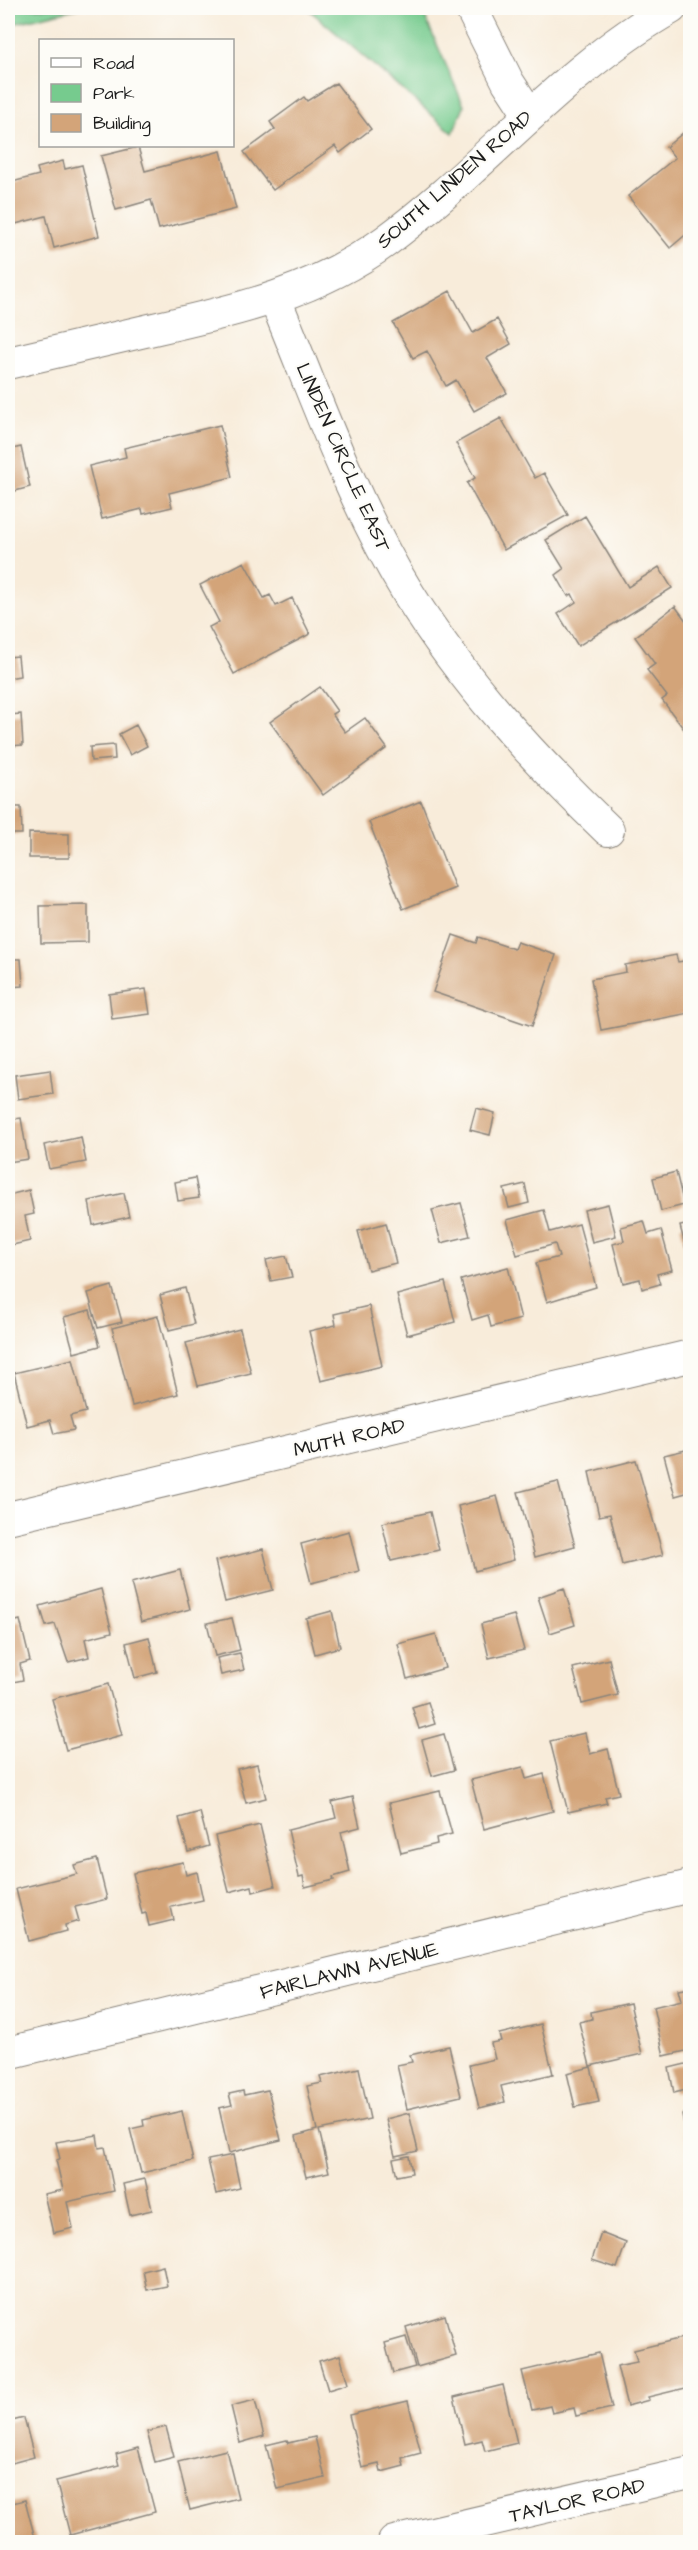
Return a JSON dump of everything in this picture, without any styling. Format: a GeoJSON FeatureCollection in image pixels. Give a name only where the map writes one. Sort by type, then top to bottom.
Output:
{"type":"FeatureCollection","features":[{"type":"Feature","properties":{"kind":"street"},"geometry":{"type":"LineString","coordinates":[[471,8],[508,82],[529,114]]}},
{"type":"Feature","properties":{"kind":"street","name":"SOUTH LINDEN ROAD"},"geometry":{"type":"LineString","coordinates":[[8,363],[275,299],[318,281],[385,242],[529,114],[605,53],[671,8]]}},
{"type":"Feature","properties":{"kind":"street","name":"LINDEN CIRCLE EAST"},"geometry":{"type":"LineString","coordinates":[[275,299],[351,483],[408,592],[476,689],[539,763],[608,830]]}},
{"type":"Feature","properties":{"kind":"street","name":"MUTH ROAD"},"geometry":{"type":"LineString","coordinates":[[8,1518],[690,1356]]}},
{"type":"Feature","properties":{"kind":"street","name":"FAIRLAWN AVENUE"},"geometry":{"type":"LineString","coordinates":[[8,2053],[690,1886]]}},
{"type":"Feature","properties":{"kind":"street","name":"TAYLOR ROAD"},"geometry":{"type":"LineString","coordinates":[[394,2542],[690,2473]]}},
{"type":"Feature","properties":{"kind":"green space"},"geometry":{"type":"Polygon","coordinates":[[[8,8],[79,8],[8,25],[8,8]]]}},
{"type":"Feature","properties":{"kind":"green space"},"geometry":{"type":"Polygon","coordinates":[[[307,8],[421,8],[464,106],[453,133],[307,8]]]}},
{"type":"Feature","properties":{"kind":"building"},"geometry":{"type":"Polygon","coordinates":[[[336,83],[371,129],[340,153],[335,146],[273,190],[244,152],[275,129],[270,122],[304,97],[307,101],[336,83]]]}},
{"type":"Feature","properties":{"kind":"building"},"geometry":{"type":"Polygon","coordinates":[[[690,127],[690,231],[670,248],[628,196],[675,158],[666,147],[690,127]]]}},
{"type":"Feature","properties":{"kind":"building"},"geometry":{"type":"Polygon","coordinates":[[[138,147],[145,171],[221,151],[236,209],[159,229],[151,200],[116,210],[101,156],[138,147]]]}},
{"type":"Feature","properties":{"kind":"building"},"geometry":{"type":"Polygon","coordinates":[[[63,161],[65,169],[82,165],[99,236],[54,248],[46,216],[8,226],[8,183],[39,175],[37,168],[63,161]]]}},
{"type":"Feature","properties":{"kind":"building"},"geometry":{"type":"Polygon","coordinates":[[[450,291],[473,333],[497,319],[511,344],[487,358],[507,393],[474,411],[456,380],[446,386],[427,351],[413,358],[393,323],[450,291]]]}},
{"type":"Feature","properties":{"kind":"building"},"geometry":{"type":"Polygon","coordinates":[[[501,418],[535,478],[544,473],[568,515],[504,550],[467,483],[475,478],[456,443],[501,418]]]}},
{"type":"Feature","properties":{"kind":"building"},"geometry":{"type":"Polygon","coordinates":[[[220,425],[232,477],[169,493],[172,507],[143,514],[142,509],[102,519],[89,466],[126,457],[124,448],[220,425]]]}},
{"type":"Feature","properties":{"kind":"building"},"geometry":{"type":"Polygon","coordinates":[[[21,447],[30,487],[8,493],[8,450],[21,447]]]}},
{"type":"Feature","properties":{"kind":"building"},"geometry":{"type":"Polygon","coordinates":[[[585,516],[628,587],[659,567],[672,588],[578,646],[558,614],[576,602],[572,594],[568,596],[556,575],[564,569],[546,540],[585,516]]]}},
{"type":"Feature","properties":{"kind":"building"},"geometry":{"type":"Polygon","coordinates":[[[244,562],[264,598],[270,595],[276,606],[292,598],[310,634],[234,674],[209,627],[219,622],[200,585],[244,562]]]}},
{"type":"Feature","properties":{"kind":"building"},"geometry":{"type":"Polygon","coordinates":[[[675,606],[690,626],[690,729],[686,732],[662,700],[667,696],[647,670],[655,664],[635,637],[675,606]]]}},
{"type":"Feature","properties":{"kind":"building"},"geometry":{"type":"Polygon","coordinates":[[[18,656],[20,676],[8,678],[8,657],[18,656]]]}},
{"type":"Feature","properties":{"kind":"building"},"geometry":{"type":"Polygon","coordinates":[[[320,687],[337,711],[332,714],[345,732],[365,718],[387,748],[323,795],[270,722],[320,687]]]}},
{"type":"Feature","properties":{"kind":"building"},"geometry":{"type":"Polygon","coordinates":[[[21,714],[23,745],[8,746],[8,715],[21,714]]]}},
{"type":"Feature","properties":{"kind":"building"},"geometry":{"type":"Polygon","coordinates":[[[136,725],[147,746],[130,755],[119,734],[136,725]]]}},
{"type":"Feature","properties":{"kind":"building"},"geometry":{"type":"Polygon","coordinates":[[[114,745],[115,759],[91,761],[90,747],[114,745]]]}},
{"type":"Feature","properties":{"kind":"building"},"geometry":{"type":"Polygon","coordinates":[[[421,801],[455,888],[403,909],[369,822],[421,801]]]}},
{"type":"Feature","properties":{"kind":"building"},"geometry":{"type":"Polygon","coordinates":[[[8,807],[21,807],[22,834],[8,834],[8,807]]]}},
{"type":"Feature","properties":{"kind":"building"},"geometry":{"type":"Polygon","coordinates":[[[29,833],[69,834],[69,858],[29,858],[29,833]]]}},
{"type":"Feature","properties":{"kind":"building"},"geometry":{"type":"Polygon","coordinates":[[[88,905],[88,942],[41,943],[40,906],[88,905]]]}},
{"type":"Feature","properties":{"kind":"building"},"geometry":{"type":"Polygon","coordinates":[[[453,935],[476,943],[478,937],[514,949],[517,942],[556,955],[532,1026],[433,992],[453,935]]]}},
{"type":"Feature","properties":{"kind":"building"},"geometry":{"type":"Polygon","coordinates":[[[676,955],[678,962],[690,960],[690,1013],[601,1030],[591,979],[626,972],[625,965],[676,955]]]}},
{"type":"Feature","properties":{"kind":"building"},"geometry":{"type":"Polygon","coordinates":[[[8,959],[21,959],[23,986],[8,987],[8,959]]]}},
{"type":"Feature","properties":{"kind":"building"},"geometry":{"type":"Polygon","coordinates":[[[146,989],[150,1014],[112,1019],[109,994],[146,989]]]}},
{"type":"Feature","properties":{"kind":"building"},"geometry":{"type":"Polygon","coordinates":[[[50,1070],[53,1094],[18,1099],[15,1075],[50,1070]]]}},
{"type":"Feature","properties":{"kind":"building"},"geometry":{"type":"Polygon","coordinates":[[[476,1108],[495,1113],[490,1135],[470,1130],[476,1108]]]}},
{"type":"Feature","properties":{"kind":"building"},"geometry":{"type":"Polygon","coordinates":[[[21,1118],[28,1159],[8,1162],[8,1120],[21,1118]]]}},
{"type":"Feature","properties":{"kind":"building"},"geometry":{"type":"Polygon","coordinates":[[[81,1137],[86,1162],[49,1169],[44,1145],[81,1137]]]}},
{"type":"Feature","properties":{"kind":"building"},"geometry":{"type":"Polygon","coordinates":[[[676,1172],[684,1205],[661,1211],[653,1178],[676,1172]]]}},
{"type":"Feature","properties":{"kind":"building"},"geometry":{"type":"Polygon","coordinates":[[[195,1178],[199,1198],[178,1201],[175,1182],[195,1178]]]}},
{"type":"Feature","properties":{"kind":"building"},"geometry":{"type":"Polygon","coordinates":[[[525,1184],[529,1203],[509,1208],[504,1189],[525,1184]]]}},
{"type":"Feature","properties":{"kind":"building"},"geometry":{"type":"Polygon","coordinates":[[[29,1190],[34,1214],[25,1216],[30,1241],[8,1246],[8,1195],[29,1190]]]}},
{"type":"Feature","properties":{"kind":"building"},"geometry":{"type":"Polygon","coordinates":[[[124,1193],[129,1217],[93,1225],[89,1201],[124,1193]]]}},
{"type":"Feature","properties":{"kind":"building"},"geometry":{"type":"Polygon","coordinates":[[[461,1203],[470,1236],[441,1243],[432,1210],[461,1203]]]}},
{"type":"Feature","properties":{"kind":"building"},"geometry":{"type":"Polygon","coordinates":[[[608,1204],[616,1236],[592,1242],[584,1210],[608,1204]]]}},
{"type":"Feature","properties":{"kind":"building"},"geometry":{"type":"Polygon","coordinates":[[[544,1210],[550,1232],[579,1224],[596,1287],[547,1302],[536,1263],[559,1257],[555,1244],[517,1255],[507,1220],[544,1210]]]}},
{"type":"Feature","properties":{"kind":"building"},"geometry":{"type":"Polygon","coordinates":[[[644,1221],[648,1234],[661,1230],[672,1270],[657,1274],[660,1284],[642,1289],[640,1279],[623,1283],[613,1244],[624,1241],[621,1227],[644,1221]]]}},
{"type":"Feature","properties":{"kind":"building"},"geometry":{"type":"Polygon","coordinates":[[[386,1223],[396,1263],[368,1270],[358,1231],[386,1223]]]}},
{"type":"Feature","properties":{"kind":"building"},"geometry":{"type":"Polygon","coordinates":[[[690,1224],[690,1264],[680,1226],[690,1224]]]}},
{"type":"Feature","properties":{"kind":"building"},"geometry":{"type":"Polygon","coordinates":[[[286,1256],[292,1277],[271,1281],[266,1260],[286,1256]]]}},
{"type":"Feature","properties":{"kind":"building"},"geometry":{"type":"Polygon","coordinates":[[[508,1267],[521,1319],[491,1327],[488,1315],[472,1320],[461,1280],[508,1267]]]}},
{"type":"Feature","properties":{"kind":"building"},"geometry":{"type":"Polygon","coordinates":[[[445,1282],[455,1322],[407,1335],[397,1295],[445,1282]]]}},
{"type":"Feature","properties":{"kind":"building"},"geometry":{"type":"Polygon","coordinates":[[[112,1286],[122,1322],[98,1328],[88,1293],[112,1286]]]}},
{"type":"Feature","properties":{"kind":"building"},"geometry":{"type":"Polygon","coordinates":[[[185,1288],[194,1324],[169,1330],[160,1295],[185,1288]]]}},
{"type":"Feature","properties":{"kind":"building"},"geometry":{"type":"Polygon","coordinates":[[[369,1306],[382,1366],[321,1381],[309,1331],[336,1325],[334,1314],[369,1306]]]}},
{"type":"Feature","properties":{"kind":"building"},"geometry":{"type":"Polygon","coordinates":[[[90,1310],[100,1346],[74,1353],[64,1317],[90,1310]]]}},
{"type":"Feature","properties":{"kind":"building"},"geometry":{"type":"Polygon","coordinates":[[[158,1316],[178,1394],[132,1406],[112,1328],[158,1316]]]}},
{"type":"Feature","properties":{"kind":"building"},"geometry":{"type":"Polygon","coordinates":[[[240,1329],[251,1373],[198,1386],[186,1343],[240,1329]]]}},
{"type":"Feature","properties":{"kind":"building"},"geometry":{"type":"Polygon","coordinates":[[[73,1359],[86,1412],[70,1416],[74,1430],[54,1434],[50,1420],[27,1426],[14,1373],[73,1359]]]}},
{"type":"Feature","properties":{"kind":"building"},"geometry":{"type":"Polygon","coordinates":[[[690,1449],[690,1492],[675,1496],[664,1455],[690,1449]]]}},
{"type":"Feature","properties":{"kind":"building"},"geometry":{"type":"Polygon","coordinates":[[[636,1460],[663,1555],[622,1565],[610,1514],[599,1516],[589,1472],[636,1460]]]}},
{"type":"Feature","properties":{"kind":"building"},"geometry":{"type":"Polygon","coordinates":[[[558,1482],[575,1546],[535,1557],[518,1492],[558,1482]]]}},
{"type":"Feature","properties":{"kind":"building"},"geometry":{"type":"Polygon","coordinates":[[[497,1496],[514,1560],[475,1571],[458,1506],[497,1496]]]}},
{"type":"Feature","properties":{"kind":"building"},"geometry":{"type":"Polygon","coordinates":[[[430,1512],[439,1550],[391,1561],[382,1523],[430,1512]]]}},
{"type":"Feature","properties":{"kind":"building"},"geometry":{"type":"Polygon","coordinates":[[[349,1531],[359,1571],[311,1583],[301,1544],[349,1531]]]}},
{"type":"Feature","properties":{"kind":"building"},"geometry":{"type":"Polygon","coordinates":[[[263,1549],[273,1590],[225,1602],[215,1561],[263,1549]]]}},
{"type":"Feature","properties":{"kind":"building"},"geometry":{"type":"Polygon","coordinates":[[[690,1558],[690,1578],[685,1560],[690,1558]]]}},
{"type":"Feature","properties":{"kind":"building"},"geometry":{"type":"Polygon","coordinates":[[[180,1570],[190,1609],[141,1622],[131,1583],[180,1570]]]}},
{"type":"Feature","properties":{"kind":"building"},"geometry":{"type":"Polygon","coordinates":[[[564,1588],[575,1625],[550,1633],[538,1597],[564,1588]]]}},
{"type":"Feature","properties":{"kind":"building"},"geometry":{"type":"Polygon","coordinates":[[[101,1589],[112,1632],[85,1639],[89,1657],[68,1662],[55,1624],[46,1626],[40,1606],[101,1589]]]}},
{"type":"Feature","properties":{"kind":"building"},"geometry":{"type":"Polygon","coordinates":[[[332,1611],[340,1647],[315,1654],[306,1618],[332,1611]]]}},
{"type":"Feature","properties":{"kind":"building"},"geometry":{"type":"Polygon","coordinates":[[[514,1615],[524,1650],[489,1658],[481,1624],[514,1615]]]}},
{"type":"Feature","properties":{"kind":"building"},"geometry":{"type":"Polygon","coordinates":[[[232,1618],[240,1650],[215,1656],[207,1623],[232,1618]]]}},
{"type":"Feature","properties":{"kind":"building"},"geometry":{"type":"Polygon","coordinates":[[[20,1620],[30,1661],[20,1664],[23,1680],[8,1683],[8,1623],[20,1620]]]}},
{"type":"Feature","properties":{"kind":"building"},"geometry":{"type":"Polygon","coordinates":[[[436,1634],[445,1668],[407,1679],[398,1644],[436,1634]]]}},
{"type":"Feature","properties":{"kind":"building"},"geometry":{"type":"Polygon","coordinates":[[[149,1637],[157,1672],[135,1678],[126,1643],[149,1637]]]}},
{"type":"Feature","properties":{"kind":"building"},"geometry":{"type":"Polygon","coordinates":[[[240,1653],[244,1670],[221,1675],[217,1658],[240,1653]]]}},
{"type":"Feature","properties":{"kind":"building"},"geometry":{"type":"Polygon","coordinates":[[[609,1659],[618,1695],[582,1704],[573,1668],[609,1659]]]}},
{"type":"Feature","properties":{"kind":"building"},"geometry":{"type":"Polygon","coordinates":[[[108,1684],[122,1735],[66,1750],[52,1699],[108,1684]]]}},
{"type":"Feature","properties":{"kind":"building"},"geometry":{"type":"Polygon","coordinates":[[[428,1702],[435,1724],[419,1729],[412,1707],[428,1702]]]}},
{"type":"Feature","properties":{"kind":"building"},"geometry":{"type":"Polygon","coordinates":[[[585,1733],[590,1754],[608,1749],[619,1794],[605,1797],[607,1803],[568,1812],[550,1741],[585,1733]]]}},
{"type":"Feature","properties":{"kind":"building"},"geometry":{"type":"Polygon","coordinates":[[[444,1734],[454,1770],[432,1776],[422,1740],[444,1734]]]}},
{"type":"Feature","properties":{"kind":"building"},"geometry":{"type":"Polygon","coordinates":[[[257,1764],[266,1798],[246,1803],[237,1769],[257,1764]]]}},
{"type":"Feature","properties":{"kind":"building"},"geometry":{"type":"Polygon","coordinates":[[[523,1767],[526,1779],[544,1774],[553,1811],[484,1829],[471,1780],[523,1767]]]}},
{"type":"Feature","properties":{"kind":"building"},"geometry":{"type":"Polygon","coordinates":[[[440,1791],[452,1834],[436,1838],[437,1844],[401,1853],[389,1803],[440,1791]]]}},
{"type":"Feature","properties":{"kind":"building"},"geometry":{"type":"Polygon","coordinates":[[[353,1797],[360,1827],[341,1832],[350,1872],[333,1877],[334,1880],[305,1887],[303,1876],[299,1877],[288,1830],[336,1818],[332,1802],[353,1797]]]}},
{"type":"Feature","properties":{"kind":"building"},"geometry":{"type":"Polygon","coordinates":[[[200,1812],[209,1846],[188,1852],[179,1818],[200,1812]]]}},
{"type":"Feature","properties":{"kind":"building"},"geometry":{"type":"Polygon","coordinates":[[[260,1825],[275,1886],[253,1892],[252,1886],[229,1892],[215,1836],[260,1825]]]}},
{"type":"Feature","properties":{"kind":"building"},"geometry":{"type":"Polygon","coordinates":[[[97,1859],[107,1899],[75,1907],[79,1921],[65,1925],[66,1931],[29,1941],[16,1889],[77,1874],[74,1865],[97,1859]]]}},
{"type":"Feature","properties":{"kind":"building"},"geometry":{"type":"Polygon","coordinates":[[[183,1862],[186,1875],[197,1872],[203,1900],[171,1907],[174,1920],[149,1926],[146,1913],[142,1914],[133,1873],[183,1862]]]}},
{"type":"Feature","properties":{"kind":"building"},"geometry":{"type":"Polygon","coordinates":[[[690,1987],[690,2050],[664,2056],[653,2007],[682,2000],[679,1989],[690,1987]]]}},
{"type":"Feature","properties":{"kind":"building"},"geometry":{"type":"Polygon","coordinates":[[[630,2003],[642,2054],[590,2066],[579,2022],[592,2019],[591,2012],[630,2003]]]}},
{"type":"Feature","properties":{"kind":"building"},"geometry":{"type":"Polygon","coordinates":[[[541,2024],[553,2074],[501,2086],[505,2102],[479,2108],[469,2065],[495,2059],[491,2043],[501,2041],[499,2034],[541,2024]]]}},
{"type":"Feature","properties":{"kind":"building"},"geometry":{"type":"Polygon","coordinates":[[[449,2046],[461,2096],[407,2109],[397,2065],[412,2062],[410,2055],[449,2046]]]}},
{"type":"Feature","properties":{"kind":"building"},"geometry":{"type":"Polygon","coordinates":[[[690,2063],[690,2089],[674,2093],[669,2068],[690,2063]]]}},
{"type":"Feature","properties":{"kind":"building"},"geometry":{"type":"Polygon","coordinates":[[[591,2067],[599,2102],[575,2107],[567,2073],[591,2067]]]}},
{"type":"Feature","properties":{"kind":"building"},"geometry":{"type":"Polygon","coordinates":[[[359,2068],[370,2119],[319,2130],[329,2172],[306,2177],[296,2136],[317,2130],[307,2086],[322,2083],[320,2077],[359,2068]]]}},
{"type":"Feature","properties":{"kind":"building"},"geometry":{"type":"Polygon","coordinates":[[[268,2090],[281,2140],[229,2153],[219,2108],[232,2105],[229,2094],[243,2091],[244,2095],[268,2090]]]}},
{"type":"Feature","properties":{"kind":"building"},"geometry":{"type":"Polygon","coordinates":[[[182,2111],[193,2161],[141,2173],[130,2129],[144,2126],[143,2120],[182,2111]]]}},
{"type":"Feature","properties":{"kind":"building"},"geometry":{"type":"Polygon","coordinates":[[[690,2112],[690,2152],[689,2152],[682,2114],[690,2112]]]}},
{"type":"Feature","properties":{"kind":"building"},"geometry":{"type":"Polygon","coordinates":[[[409,2113],[418,2151],[395,2156],[386,2119],[409,2113]]]}},
{"type":"Feature","properties":{"kind":"building"},"geometry":{"type":"Polygon","coordinates":[[[97,2135],[99,2148],[105,2147],[114,2191],[67,2202],[73,2228],[53,2233],[44,2194],[63,2190],[56,2160],[60,2159],[56,2142],[97,2135]]]}},
{"type":"Feature","properties":{"kind":"building"},"geometry":{"type":"Polygon","coordinates":[[[233,2155],[240,2188],[216,2194],[208,2160],[233,2155]]]}},
{"type":"Feature","properties":{"kind":"building"},"geometry":{"type":"Polygon","coordinates":[[[409,2156],[412,2173],[397,2176],[393,2159],[409,2156]]]}},
{"type":"Feature","properties":{"kind":"building"},"geometry":{"type":"Polygon","coordinates":[[[145,2179],[152,2210],[130,2215],[123,2184],[145,2179]]]}},
{"type":"Feature","properties":{"kind":"building"},"geometry":{"type":"Polygon","coordinates":[[[601,2233],[626,2243],[617,2268],[592,2260],[601,2233]]]}},
{"type":"Feature","properties":{"kind":"building"},"geometry":{"type":"Polygon","coordinates":[[[163,2266],[167,2286],[147,2290],[143,2271],[163,2266]]]}},
{"type":"Feature","properties":{"kind":"building"},"geometry":{"type":"Polygon","coordinates":[[[445,2315],[456,2356],[417,2367],[406,2327],[445,2315]]]}},
{"type":"Feature","properties":{"kind":"building"},"geometry":{"type":"Polygon","coordinates":[[[690,2336],[690,2387],[648,2397],[649,2400],[627,2406],[617,2366],[637,2362],[634,2350],[690,2336]]]}},
{"type":"Feature","properties":{"kind":"building"},"geometry":{"type":"Polygon","coordinates":[[[406,2337],[415,2367],[393,2373],[385,2343],[406,2337]]]}},
{"type":"Feature","properties":{"kind":"building"},"geometry":{"type":"Polygon","coordinates":[[[599,2353],[612,2408],[576,2416],[574,2408],[552,2413],[550,2406],[532,2410],[522,2371],[599,2353]]]}},
{"type":"Feature","properties":{"kind":"building"},"geometry":{"type":"Polygon","coordinates":[[[340,2355],[348,2384],[328,2390],[319,2361],[340,2355]]]}},
{"type":"Feature","properties":{"kind":"building"},"geometry":{"type":"Polygon","coordinates":[[[503,2385],[517,2443],[485,2451],[482,2440],[465,2444],[454,2397],[503,2385]]]}},
{"type":"Feature","properties":{"kind":"building"},"geometry":{"type":"Polygon","coordinates":[[[255,2400],[264,2436],[240,2443],[231,2406],[255,2400]]]}},
{"type":"Feature","properties":{"kind":"building"},"geometry":{"type":"Polygon","coordinates":[[[408,2401],[421,2453],[402,2458],[404,2466],[381,2472],[379,2464],[362,2468],[349,2415],[408,2401]]]}},
{"type":"Feature","properties":{"kind":"building"},"geometry":{"type":"Polygon","coordinates":[[[24,2418],[34,2457],[8,2464],[8,2422],[24,2418]]]}},
{"type":"Feature","properties":{"kind":"building"},"geometry":{"type":"Polygon","coordinates":[[[166,2427],[174,2457],[155,2462],[147,2432],[166,2427]]]}},
{"type":"Feature","properties":{"kind":"building"},"geometry":{"type":"Polygon","coordinates":[[[315,2437],[325,2478],[277,2489],[266,2445],[315,2437]]]}},
{"type":"Feature","properties":{"kind":"building"},"geometry":{"type":"Polygon","coordinates":[[[138,2448],[155,2512],[70,2535],[56,2481],[119,2465],[116,2454],[138,2448]]]}},
{"type":"Feature","properties":{"kind":"building"},"geometry":{"type":"Polygon","coordinates":[[[226,2450],[238,2498],[190,2510],[178,2462],[226,2450]]]}},
{"type":"Feature","properties":{"kind":"building"},"geometry":{"type":"Polygon","coordinates":[[[25,2500],[36,2542],[8,2542],[8,2504],[25,2500]]]}}]}
